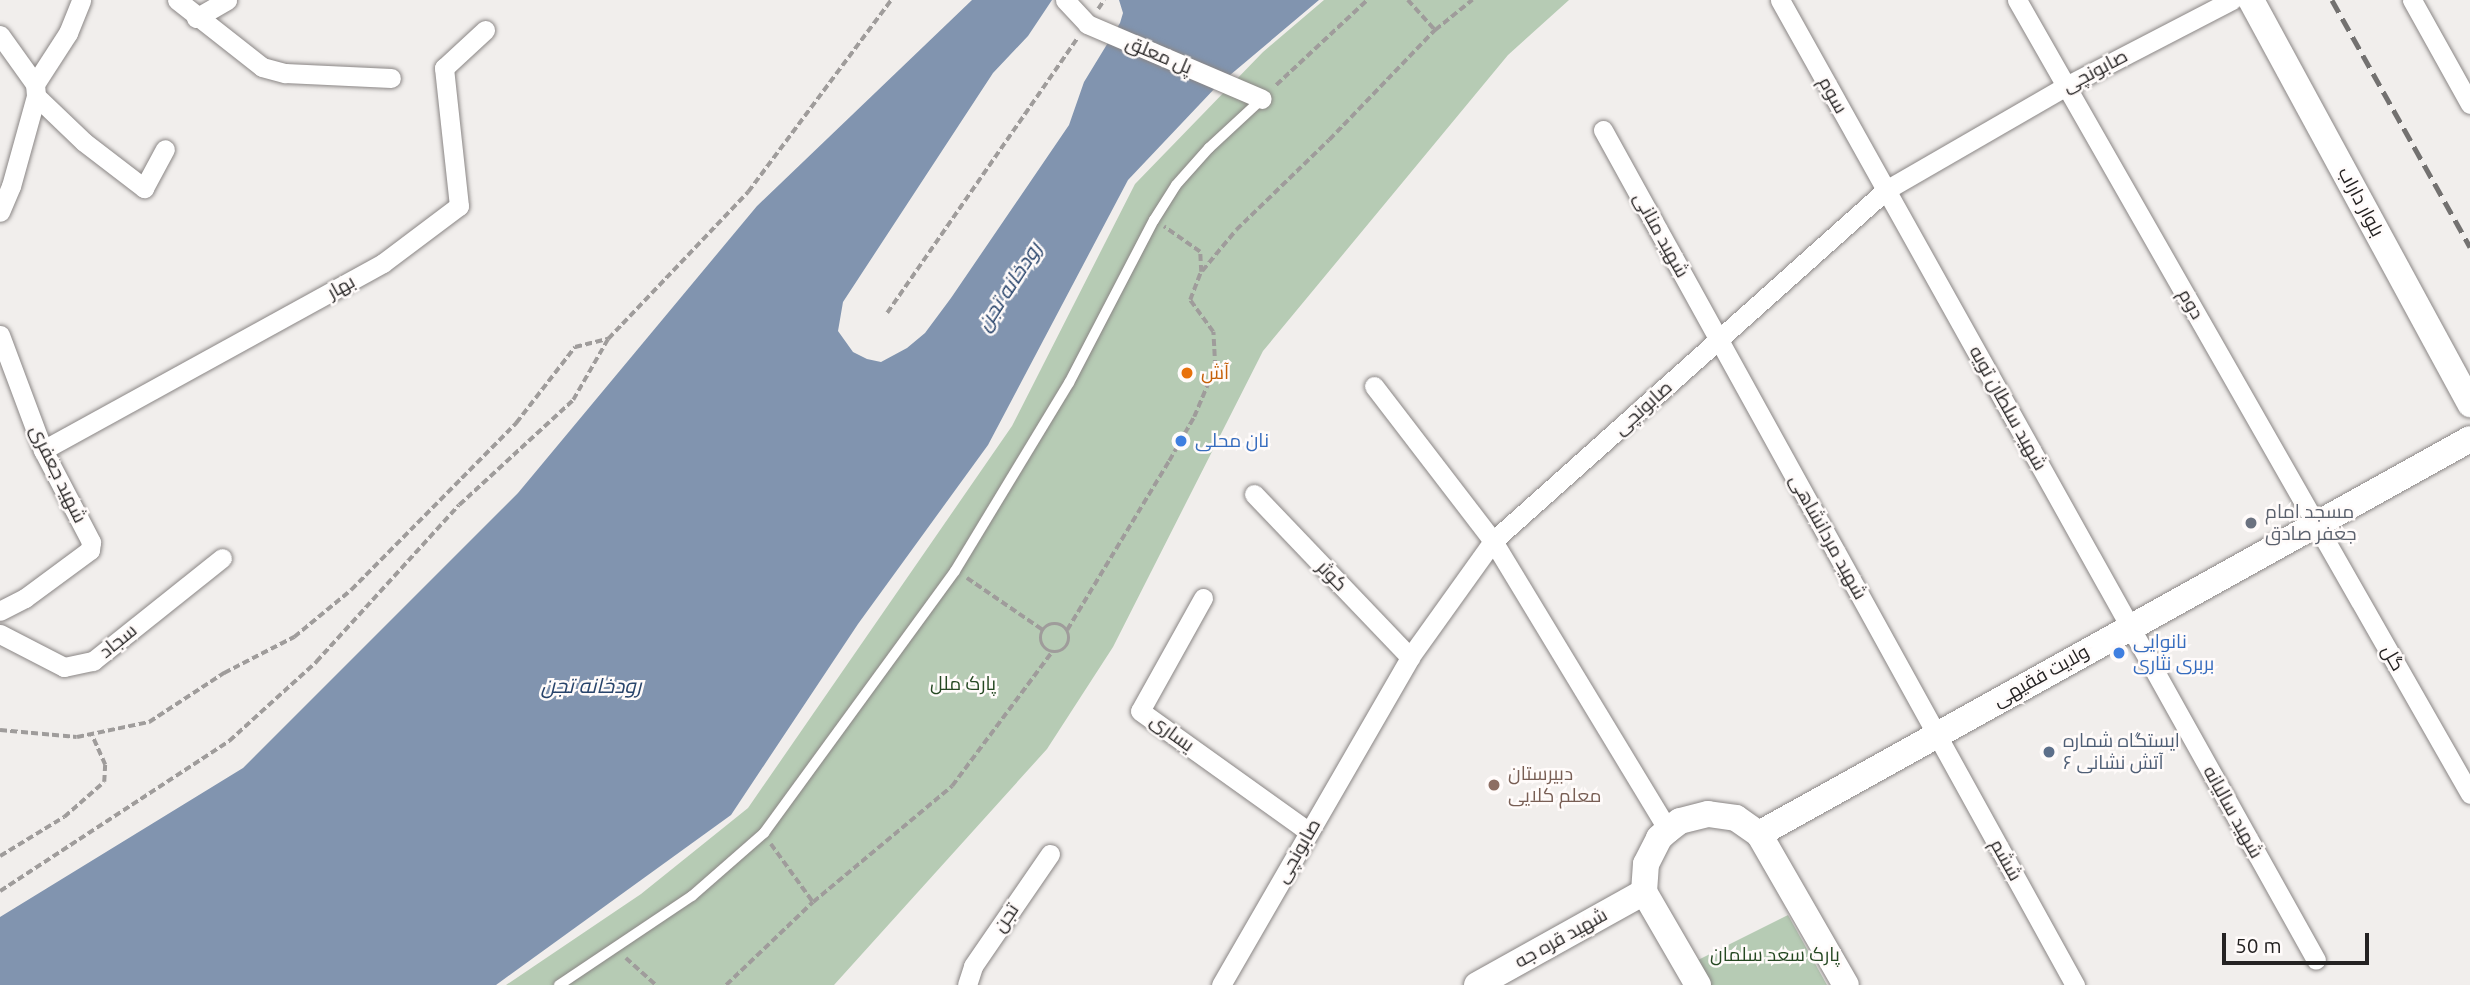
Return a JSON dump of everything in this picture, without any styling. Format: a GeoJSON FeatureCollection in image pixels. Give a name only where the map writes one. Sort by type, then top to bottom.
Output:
{"type":"FeatureCollection","features":[{"type":"Feature","properties":{"kind":"street"},"geometry":{"type":"LineString","coordinates":[[0,212],[11,187],[36,90],[68,33],[81,0]]}},
{"type":"Feature","properties":{"kind":"street"},"geometry":{"type":"LineString","coordinates":[[177,0],[196,18],[262,67],[285,74],[391,78]]}},
{"type":"Feature","properties":{"kind":"street"},"geometry":{"type":"LineString","coordinates":[[196,18],[227,0]]}},
{"type":"Feature","properties":{"kind":"street","name":"پل معلق"},"geometry":{"type":"LineString","coordinates":[[1065,0],[1087,24],[1262,99]]}},
{"type":"Feature","properties":{"kind":"street","name":"سوم"},"geometry":{"type":"LineString","coordinates":[[1780,0],[1886,190]]}},
{"type":"Feature","properties":{"kind":"street","name":"دوم"},"geometry":{"type":"LineString","coordinates":[[2017,0],[2316,523]]}},
{"type":"Feature","properties":{"kind":"street","name":"صابونچی"},"geometry":{"type":"LineString","coordinates":[[1220,985],[1410,657],[1493,541],[1886,190],[2066,86],[2232,0]]}},
{"type":"Feature","properties":{"kind":"street","name":"بلوار داراب"},"geometry":{"type":"LineString","coordinates":[[2251,0],[2470,404]]}},
{"type":"Feature","properties":{"kind":"street"},"geometry":{"type":"LineString","coordinates":[[2412,0],[2470,104]]}},
{"type":"Feature","properties":{"kind":"street","name":"بهار"},"geometry":{"type":"LineString","coordinates":[[43,450],[383,263],[459,206],[446,113],[444,68],[485,30]]}},
{"type":"Feature","properties":{"kind":"street"},"geometry":{"type":"LineString","coordinates":[[0,35],[36,90],[85,142],[144,188],[165,149]]}},
{"type":"Feature","properties":{"kind":"street","name":"شهید منانی"},"geometry":{"type":"LineString","coordinates":[[1603,130],[1719,340]]}},
{"type":"Feature","properties":{"kind":"street","name":"شهید سلطان تویه"},"geometry":{"type":"LineString","coordinates":[[1886,190],[2130,627]]}},
{"type":"Feature","properties":{"kind":"street","name":"شهید جعفری"},"geometry":{"type":"LineString","coordinates":[[0,335],[43,450],[91,542],[90,550],[26,598],[0,611]]}},
{"type":"Feature","properties":{"kind":"street","name":"شهید مردانشاهی"},"geometry":{"type":"LineString","coordinates":[[1719,340],[1937,734]]}},
{"type":"Feature","properties":{"kind":"street"},"geometry":{"type":"LineString","coordinates":[[1374,386],[1493,541],[1668,830]]}},
{"type":"Feature","properties":{"kind":"street","name":"ولایت فقیهی"},"geometry":{"type":"LineString","coordinates":[[1759,834],[2470,439]]}},
{"type":"Feature","properties":{"kind":"street","name":"کوثر"},"geometry":{"type":"LineString","coordinates":[[1254,494],[1410,657]]}},
{"type":"Feature","properties":{"kind":"street","name":"گل"},"geometry":{"type":"LineString","coordinates":[[2316,523],[2470,794]]}},
{"type":"Feature","properties":{"kind":"street","name":"سجاد"},"geometry":{"type":"LineString","coordinates":[[0,634],[64,667],[93,661],[222,558]]}},
{"type":"Feature","properties":{"kind":"street","name":"یساری"},"geometry":{"type":"LineString","coordinates":[[1203,598],[1140,710],[1309,832]]}},
{"type":"Feature","properties":{"kind":"street","name":"شهید سالیانه"},"geometry":{"type":"LineString","coordinates":[[2130,627],[2316,960]]}},
{"type":"Feature","properties":{"kind":"street","name":"ششم"},"geometry":{"type":"LineString","coordinates":[[1937,734],[2075,985]]}},
{"type":"Feature","properties":{"kind":"street"},"geometry":{"type":"LineString","coordinates":[[1699,985],[1644,892],[1646,864],[1659,838],[1681,821],[1708,814],[1736,818],[1759,834],[1846,985]]}},
{"type":"Feature","properties":{"kind":"street","name":"تجن"},"geometry":{"type":"LineString","coordinates":[[967,985],[973,965],[1050,854]]}},
{"type":"Feature","properties":{"kind":"street","name":"شهید قره جه"},"geometry":{"type":"LineString","coordinates":[[1477,985],[1644,892]]}},
{"type":"Feature","properties":{"kind":"lane"},"geometry":{"type":"LineString","coordinates":[[559,985],[692,896],[764,833],[955,571],[1069,383],[1154,220],[1176,185],[1209,148],[1262,99]]}},
{"type":"Feature","properties":{"kind":"path"},"geometry":{"type":"LineString","coordinates":[[0,891],[239,732],[316,662],[459,505],[573,400],[608,338],[748,192],[891,0]]}},
{"type":"Feature","properties":{"kind":"path"},"geometry":{"type":"LineString","coordinates":[[1262,99],[1367,0]]}},
{"type":"Feature","properties":{"kind":"path"},"geometry":{"type":"LineString","coordinates":[[1408,0],[1435,30]]}},
{"type":"Feature","properties":{"kind":"path"},"geometry":{"type":"LineString","coordinates":[[726,985],[813,902],[952,786],[1052,652],[1062,650],[1068,643],[1067,630],[1194,417],[1215,368],[1213,332],[1190,300],[1201,272],[1236,230],[1329,140],[1435,30],[1472,0]]}},
{"type":"Feature","properties":{"kind":"path"},"geometry":{"type":"LineString","coordinates":[[887,313],[1087,24]]}},
{"type":"Feature","properties":{"kind":"path"},"geometry":{"type":"LineString","coordinates":[[1154,220],[1200,252],[1201,272]]}},
{"type":"Feature","properties":{"kind":"path"},"geometry":{"type":"LineString","coordinates":[[0,730],[77,737],[149,722],[224,673],[294,637],[351,590],[516,423],[575,347],[608,338]]}},
{"type":"Feature","properties":{"kind":"path"},"geometry":{"type":"LineString","coordinates":[[955,571],[1043,630]]}},
{"type":"Feature","properties":{"kind":"path"},"geometry":{"type":"LineString","coordinates":[[1043,630],[1055,623],[1067,630]]}},
{"type":"Feature","properties":{"kind":"path"},"geometry":{"type":"LineString","coordinates":[[1043,630],[1042,643],[1052,652]]}},
{"type":"Feature","properties":{"kind":"path"},"geometry":{"type":"LineString","coordinates":[[0,856],[64,817],[104,782],[105,765],[91,734]]}},
{"type":"Feature","properties":{"kind":"path"},"geometry":{"type":"LineString","coordinates":[[764,833],[813,902]]}},
{"type":"Feature","properties":{"kind":"path"},"geometry":{"type":"LineString","coordinates":[[616,949],[656,985]]}},
{"type":"Feature","properties":{"kind":"green space","name":"پارک ملل"},"geometry":{"type":"Polygon","coordinates":[[[1324,0],[1569,0],[1508,55],[1263,351],[1113,647],[1047,749],[834,985],[506,985],[641,894],[748,808],[1012,426],[1135,184],[1263,52],[1324,0]]]}},
{"type":"Feature","properties":{"kind":"green space","name":"پارک سعد سلمان"},"geometry":{"type":"Polygon","coordinates":[[[1788,915],[1827,985],[1710,985],[1696,961],[1788,915]]]}},
{"type":"Feature","properties":{"kind":"water","name":"رودخانه تجن"},"geometry":{"type":"Polygon","coordinates":[[[972,0],[1052,0],[1028,36],[993,73],[843,302],[838,331],[853,352],[867,359],[881,362],[907,348],[925,333],[951,298],[1069,125],[1084,82],[1120,23],[1123,13],[1119,0],[1319,0],[1217,86],[1128,180],[988,445],[858,624],[731,815],[496,985],[0,985],[0,917],[243,768],[518,493],[757,206],[972,0]]]}},
{"type":"Feature","properties":{"kind":"railway"},"geometry":{"type":"LineString","coordinates":[[2332,0],[2470,247]]}},
{"type":"Feature","properties":{"kind":"place","name":"آش"},"geometry":{"type":"Point","coordinates":[1187,373]}},
{"type":"Feature","properties":{"kind":"place","name":"نان محلی"},"geometry":{"type":"Point","coordinates":[1181,441]}},
{"type":"Feature","properties":{"kind":"place","name":"مسجد امام جعفر صادق"},"geometry":{"type":"Point","coordinates":[2251,523]}},
{"type":"Feature","properties":{"kind":"place","name":"نانوایی بربری نثاری"},"geometry":{"type":"Point","coordinates":[2119,653]}},
{"type":"Feature","properties":{"kind":"place","name":"ایستگاه شماره ۶ آتش نشانی"},"geometry":{"type":"Point","coordinates":[2049,752]}},
{"type":"Feature","properties":{"kind":"place","name":"دبیرستان معلم کلایی"},"geometry":{"type":"Point","coordinates":[1494,785]}}]}
